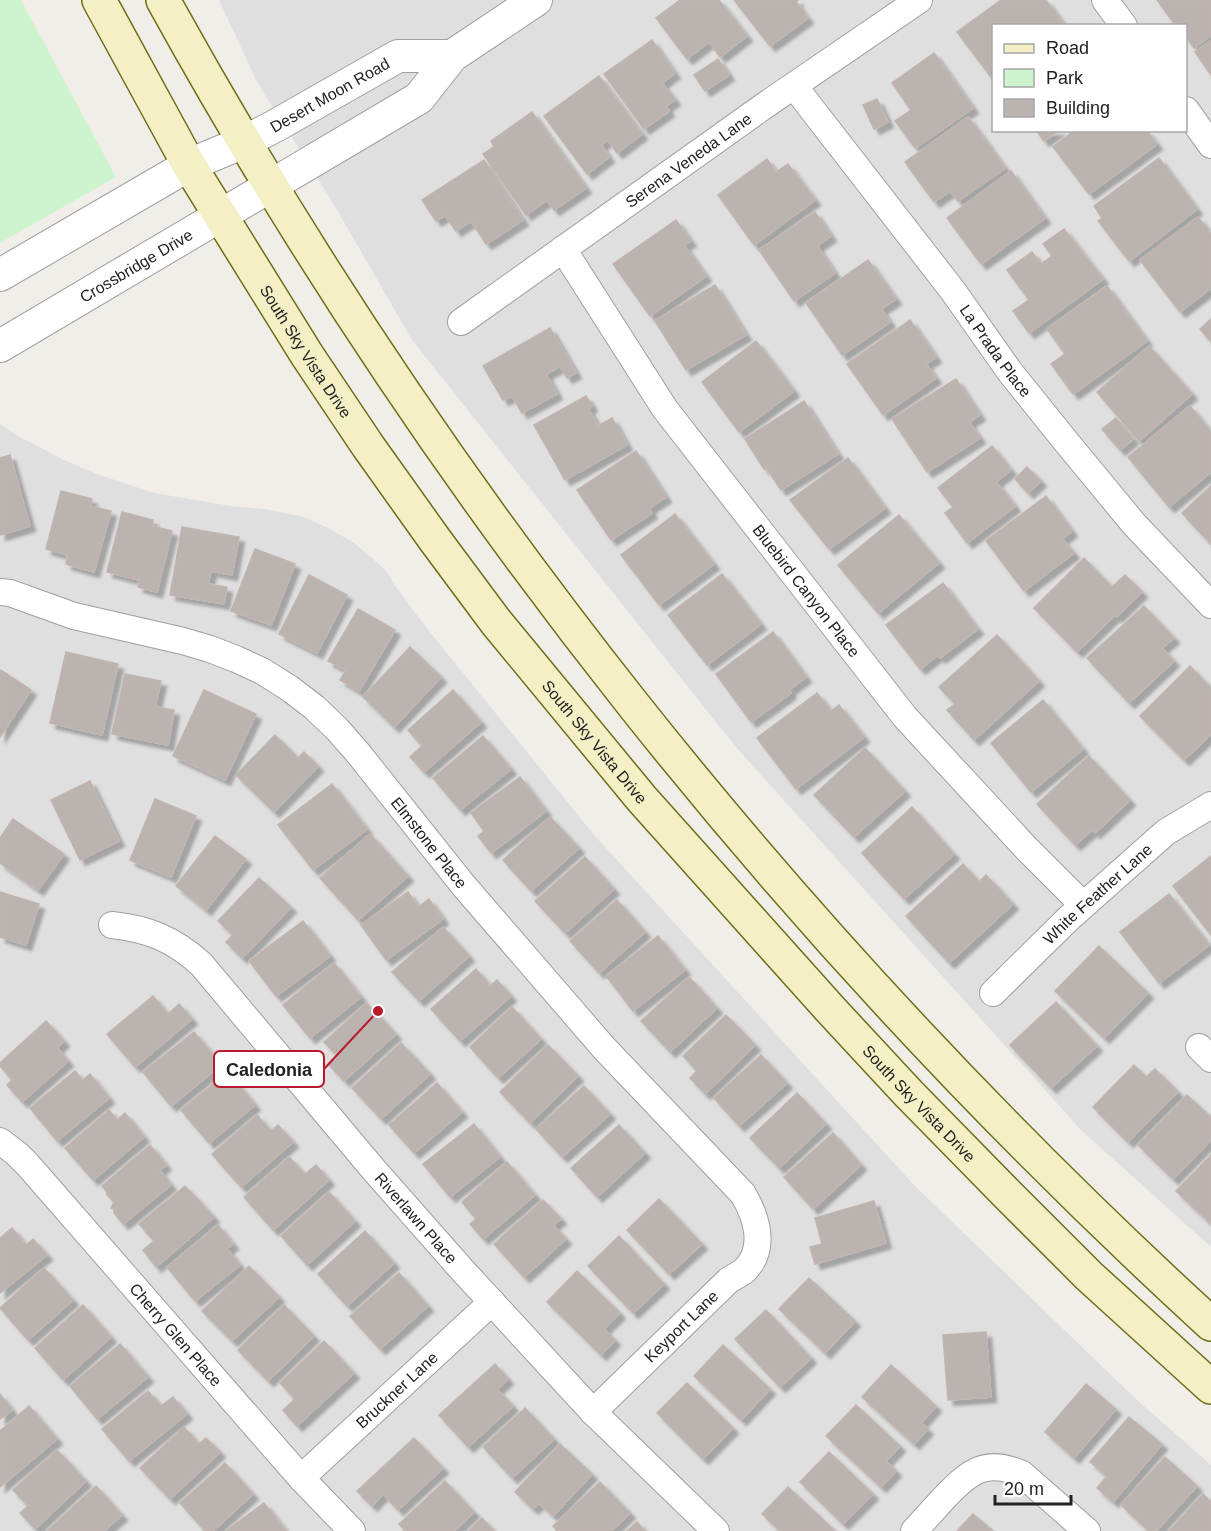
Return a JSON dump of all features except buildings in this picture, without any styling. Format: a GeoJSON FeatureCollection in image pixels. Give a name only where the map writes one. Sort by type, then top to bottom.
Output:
{"type":"FeatureCollection","features":[{"type":"Feature","properties":{"kind":"main road","name":"South Sky Vista Drive"},"geometry":{"type":"LineString","coordinates":[[99,0],[189,165],[313,364],[368,446],[496,622],[642,799],[747,919],[909,1094],[1081,1268],[1211,1387]]}},
{"type":"Feature","properties":{"kind":"main road"},"geometry":{"type":"LineString","coordinates":[[163,0],[270,185],[377,353],[549,595],[660,738],[808,914],[940,1059],[1039,1160],[1145,1263],[1211,1323]]}},
{"type":"Feature","properties":{"kind":"street"},"geometry":{"type":"LineString","coordinates":[[270,185],[419,98],[452,56],[536,0]]}},
{"type":"Feature","properties":{"kind":"street","name":"Serena Veneda Lane"},"geometry":{"type":"LineString","coordinates":[[461,322],[919,0]]}},
{"type":"Feature","properties":{"kind":"street"},"geometry":{"type":"LineString","coordinates":[[1105,0],[1123,24]]}},
{"type":"Feature","properties":{"kind":"street","name":"Desert Moon Road"},"geometry":{"type":"LineString","coordinates":[[244,142],[398,56],[452,56]]}},
{"type":"Feature","properties":{"kind":"street","name":"La Prada Place"},"geometry":{"type":"LineString","coordinates":[[794,86],[952,291],[1010,372],[1134,524],[1211,605]]}},
{"type":"Feature","properties":{"kind":"street"},"geometry":{"type":"LineString","coordinates":[[1187,113],[1211,145]]}},
{"type":"Feature","properties":{"kind":"street"},"geometry":{"type":"LineString","coordinates":[[0,276],[189,165],[244,142]]}},
{"type":"Feature","properties":{"kind":"street","name":"Crossbridge Drive"},"geometry":{"type":"LineString","coordinates":[[0,346],[270,185]]}},
{"type":"Feature","properties":{"kind":"street","name":"Bluebird Canyon Place"},"geometry":{"type":"LineString","coordinates":[[563,249],[665,409],[905,717],[1027,849],[1083,905]]}},
{"type":"Feature","properties":{"kind":"street","name":"Elmstone Place"},"geometry":{"type":"LineString","coordinates":[[0,592],[10,593],[74,616],[183,641],[219,652],[262,671],[314,707],[351,745],[464,886],[604,1048],[743,1194],[751,1207],[758,1235]]}},
{"type":"Feature","properties":{"kind":"street","name":"White Feather Lane"},"geometry":{"type":"LineString","coordinates":[[993,993],[1083,905],[1166,832],[1211,805]]}},
{"type":"Feature","properties":{"kind":"street","name":"Riverlawn Place"},"geometry":{"type":"LineString","coordinates":[[112,924],[154,933],[187,951],[201,964],[464,1272],[593,1412],[716,1531]]}},
{"type":"Feature","properties":{"kind":"street","name":"Cherry Glen Place"},"geometry":{"type":"LineString","coordinates":[[0,1141],[28,1166],[301,1478],[352,1531]]}},
{"type":"Feature","properties":{"kind":"street","name":"Keyport Lane"},"geometry":{"type":"LineString","coordinates":[[593,1412],[729,1280],[745,1270],[752,1260],[758,1235]]}},
{"type":"Feature","properties":{"kind":"street","name":"Bruckner Lane"},"geometry":{"type":"LineString","coordinates":[[301,1478],[492,1302]]}},
{"type":"Feature","properties":{"kind":"street"},"geometry":{"type":"LineString","coordinates":[[914,1531],[964,1478],[986,1467],[1011,1469],[1022,1474],[1087,1531]]}},
{"type":"Feature","properties":{"kind":"shaded area"},"geometry":{"type":"Polygon","coordinates":[[[219,0],[1211,0],[1211,1247],[1081,1130],[735,746],[412,340],[333,203],[257,82],[219,0]]]}},
{"type":"Feature","properties":{"kind":"shaded area"},"geometry":{"type":"Polygon","coordinates":[[[0,424],[64,460],[154,493],[304,517],[354,543],[372,558],[386,571],[425,626],[595,836],[915,1186],[1138,1401],[1211,1465],[1211,1531],[0,1531],[0,424]]]}},
{"type":"Feature","properties":{"kind":"green space"},"geometry":{"type":"Polygon","coordinates":[[[0,0],[21,0],[116,177],[0,243],[0,0]]]}},
{"type":"Feature","properties":{"kind":"place","name":"Caledonia"},"geometry":{"type":"Point","coordinates":[378,1011]}}]}
